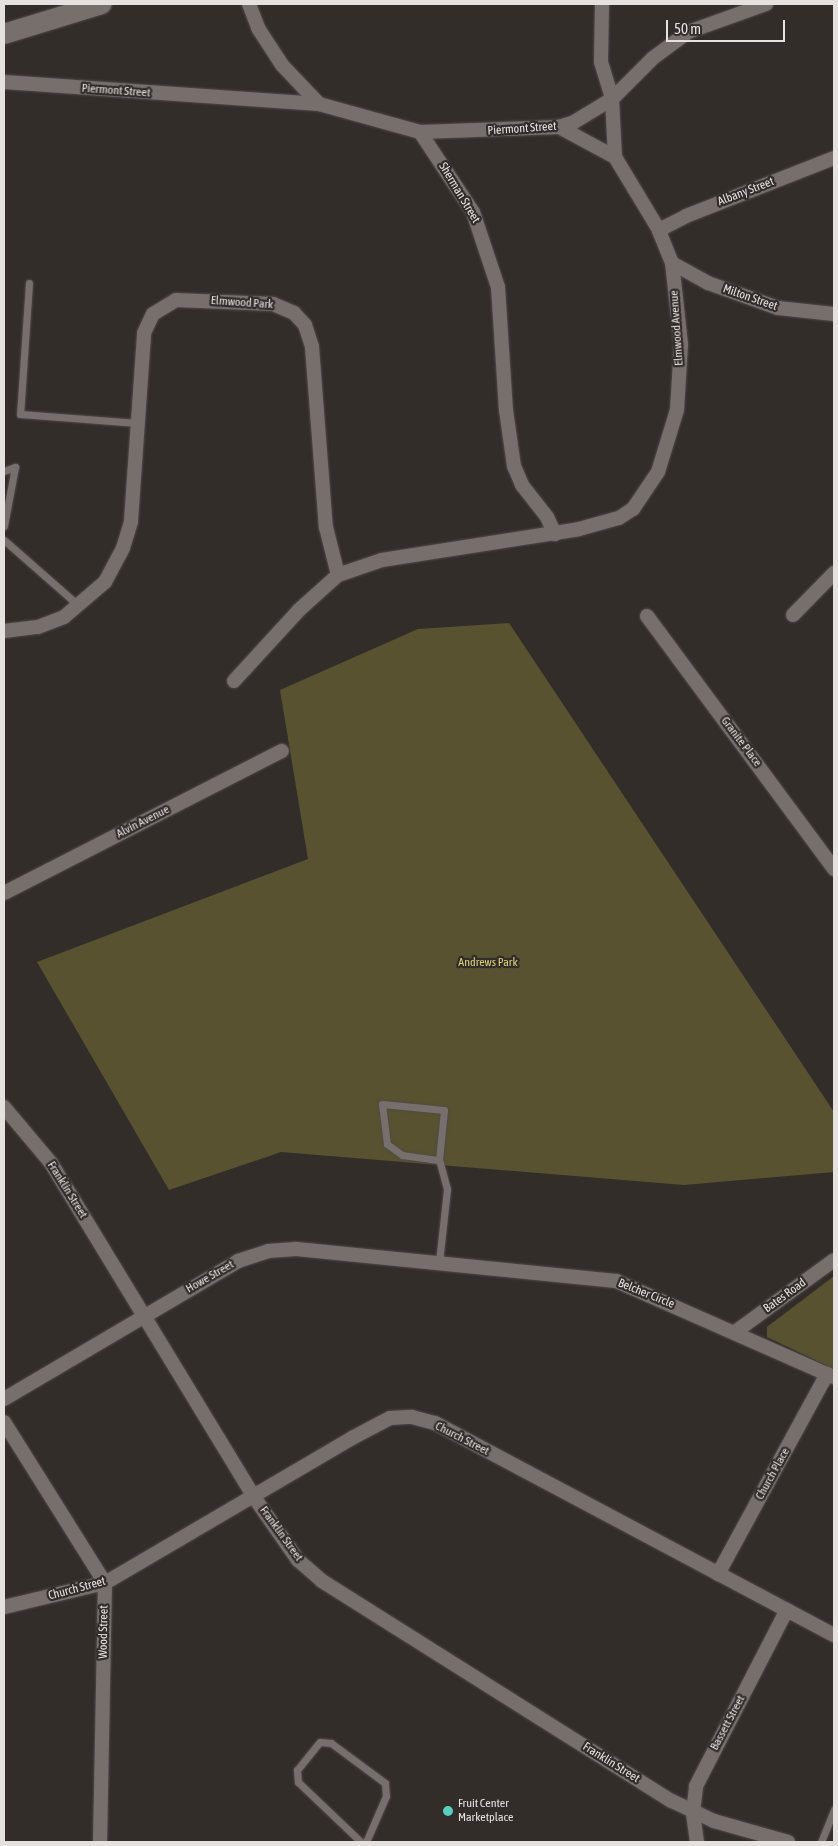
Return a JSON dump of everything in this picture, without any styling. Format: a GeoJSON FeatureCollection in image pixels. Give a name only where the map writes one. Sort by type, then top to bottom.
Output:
{"type":"FeatureCollection","features":[{"type":"Feature","properties":{"kind":"street"},"geometry":{"type":"LineString","coordinates":[[4,34],[102,4]]}},
{"type":"Feature","properties":{"kind":"street"},"geometry":{"type":"LineString","coordinates":[[249,4],[258,28],[282,65],[319,104],[420,132]]}},
{"type":"Feature","properties":{"kind":"street","name":"Elmwood Avenue"},"geometry":{"type":"LineString","coordinates":[[602,4],[601,62],[612,99],[615,157]]}},
{"type":"Feature","properties":{"kind":"street","name":"Piermont Street"},"geometry":{"type":"LineString","coordinates":[[420,132],[452,133],[559,127],[587,116],[612,99],[653,58],[688,32],[766,4]]}},
{"type":"Feature","properties":{"kind":"street","name":"Piermont Street"},"geometry":{"type":"LineString","coordinates":[[4,82],[319,104]]}},
{"type":"Feature","properties":{"kind":"street","name":"Elmwood Avenue"},"geometry":{"type":"LineString","coordinates":[[555,534],[604,523],[626,514],[644,497],[658,472],[673,428],[680,386],[681,344],[672,263],[659,230],[615,157],[572,131],[559,127]]}},
{"type":"Feature","properties":{"kind":"street","name":"Sherman Street"},"geometry":{"type":"LineString","coordinates":[[420,132],[463,195],[483,233],[498,287],[506,410],[514,466],[522,485],[550,521],[555,534]]}},
{"type":"Feature","properties":{"kind":"street","name":"Albany Street"},"geometry":{"type":"LineString","coordinates":[[659,230],[686,216],[834,158]]}},
{"type":"Feature","properties":{"kind":"street","name":"Milton Street"},"geometry":{"type":"LineString","coordinates":[[672,263],[708,283],[778,308],[834,314]]}},
{"type":"Feature","properties":{"kind":"street","name":"Elmwood Park"},"geometry":{"type":"LineString","coordinates":[[4,631],[38,627],[64,617],[105,582],[123,548],[131,520],[144,333],[150,318],[162,307],[182,300],[267,303],[294,313],[308,330],[312,347],[326,527],[338,575]]}},
{"type":"Feature","properties":{"kind":"street"},"geometry":{"type":"LineString","coordinates":[[234,681],[299,610],[338,575],[382,560],[555,534]]}},
{"type":"Feature","properties":{"kind":"street"},"geometry":{"type":"LineString","coordinates":[[793,615],[834,573]]}},
{"type":"Feature","properties":{"kind":"street","name":"Granite Place"},"geometry":{"type":"LineString","coordinates":[[647,616],[834,869]]}},
{"type":"Feature","properties":{"kind":"street","name":"Alvin Avenue"},"geometry":{"type":"LineString","coordinates":[[4,893],[282,751]]}},
{"type":"Feature","properties":{"kind":"street","name":"Franklin Street"},"geometry":{"type":"LineString","coordinates":[[4,1106],[51,1163],[254,1497],[298,1560],[322,1581],[693,1812],[788,1842]]}},
{"type":"Feature","properties":{"kind":"street","name":"Howe Street"},"geometry":{"type":"LineString","coordinates":[[4,1399],[238,1261],[268,1251],[312,1250],[441,1262]]}},
{"type":"Feature","properties":{"kind":"street","name":"Bates Road"},"geometry":{"type":"LineString","coordinates":[[735,1332],[834,1260]]}},
{"type":"Feature","properties":{"kind":"street","name":"Belcher Circle"},"geometry":{"type":"LineString","coordinates":[[441,1262],[616,1281],[831,1375]]}},
{"type":"Feature","properties":{"kind":"street","name":"Church Place"},"geometry":{"type":"LineString","coordinates":[[718,1574],[831,1375]]}},
{"type":"Feature","properties":{"kind":"street","name":"Church Street"},"geometry":{"type":"LineString","coordinates":[[4,1607],[105,1583],[390,1418],[412,1417],[435,1424],[834,1635]]}},
{"type":"Feature","properties":{"kind":"street"},"geometry":{"type":"LineString","coordinates":[[4,1422],[105,1583]]}},
{"type":"Feature","properties":{"kind":"street","name":"Wood Street"},"geometry":{"type":"LineString","coordinates":[[100,1842],[105,1583]]}},
{"type":"Feature","properties":{"kind":"street","name":"Bassett Street"},"geometry":{"type":"LineString","coordinates":[[697,1842],[693,1812],[700,1777],[787,1610]]}},
{"type":"Feature","properties":{"kind":"lane"},"geometry":{"type":"LineString","coordinates":[[28,283],[20,414],[138,422]]}},
{"type":"Feature","properties":{"kind":"lane"},"geometry":{"type":"LineString","coordinates":[[4,471],[16,467],[4,524]]}},
{"type":"Feature","properties":{"kind":"lane"},"geometry":{"type":"LineString","coordinates":[[4,540],[79,606]]}},
{"type":"Feature","properties":{"kind":"lane"},"geometry":{"type":"LineString","coordinates":[[439,1160],[402,1155],[387,1144],[382,1104],[444,1110],[439,1160],[447,1189],[441,1262]]}},
{"type":"Feature","properties":{"kind":"lane"},"geometry":{"type":"LineString","coordinates":[[361,1842],[298,1782],[297,1770],[320,1742],[331,1743],[386,1782],[386,1796],[366,1842]]}},
{"type":"Feature","properties":{"kind":"lane"},"geometry":{"type":"LineString","coordinates":[[820,1842],[834,1809]]}},
{"type":"Feature","properties":{"kind":"green space","name":"Andrews Park"},"geometry":{"type":"Polygon","coordinates":[[[509,623],[834,1112],[834,1172],[684,1185],[281,1152],[169,1190],[37,962],[308,859],[280,690],[418,629],[509,623]]]}},
{"type":"Feature","properties":{"kind":"green space"},"geometry":{"type":"Polygon","coordinates":[[[834,1276],[834,1369],[767,1337],[767,1327],[834,1276]]]}},
{"type":"Feature","properties":{"kind":"place","name":"Fruit Center Marketplace"},"geometry":{"type":"Point","coordinates":[448,1811]}}]}
